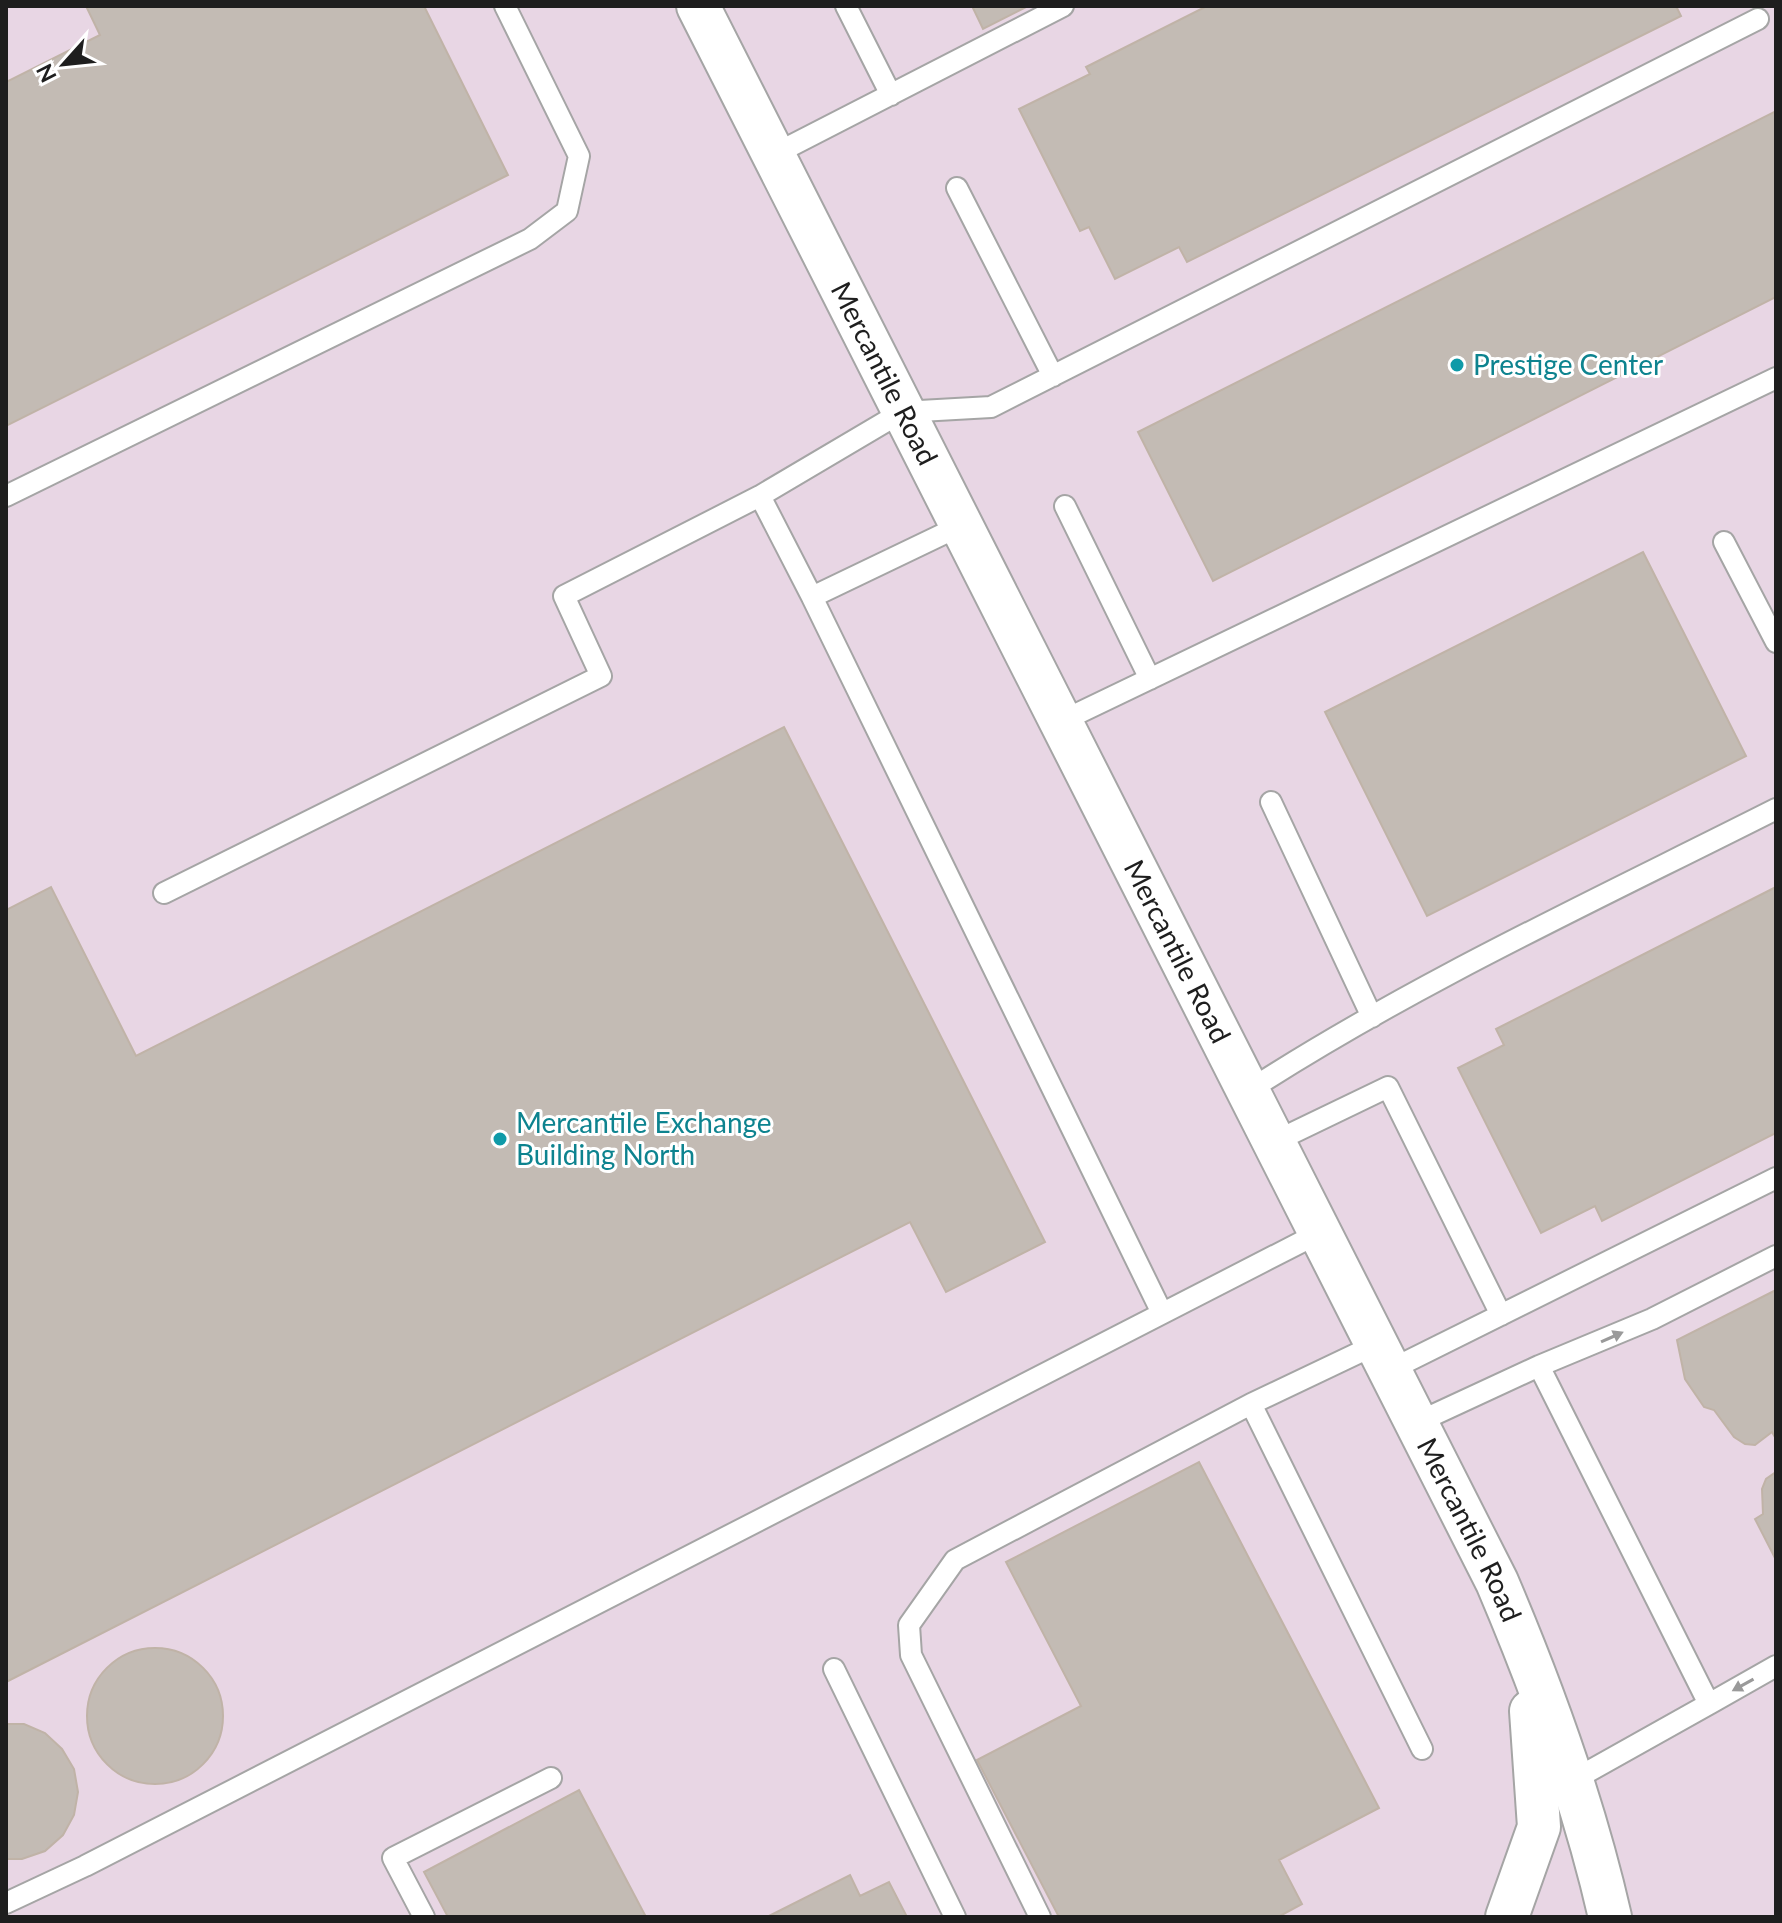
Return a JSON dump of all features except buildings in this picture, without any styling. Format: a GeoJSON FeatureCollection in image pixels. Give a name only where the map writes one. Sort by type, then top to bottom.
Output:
{"type":"FeatureCollection","features":[{"type":"Feature","properties":{"kind":"street","name":"Mercantile Road"},"geometry":{"type":"LineString","coordinates":[[698,6],[1497,1582],[1527,1654],[1554,1791]]}},
{"type":"Feature","properties":{"kind":"street"},"geometry":{"type":"LineString","coordinates":[[1507,1917],[1554,1791]]}},
{"type":"Feature","properties":{"kind":"street"},"geometry":{"type":"LineString","coordinates":[[1554,1791],[1595,1850],[1610,1917]]}},
{"type":"Feature","properties":{"kind":"lane"},"geometry":{"type":"LineString","coordinates":[[6,496],[530,239],[567,211],[579,156],[505,6]]}},
{"type":"Feature","properties":{"kind":"lane"},"geometry":{"type":"LineString","coordinates":[[846,6],[891,95]]}},
{"type":"Feature","properties":{"kind":"lane"},"geometry":{"type":"LineString","coordinates":[[773,155],[1063,6]]}},
{"type":"Feature","properties":{"kind":"lane"},"geometry":{"type":"LineString","coordinates":[[164,893],[601,676],[564,596],[760,496],[902,412],[991,407],[1758,19]]}},
{"type":"Feature","properties":{"kind":"lane"},"geometry":{"type":"LineString","coordinates":[[957,188],[1053,376]]}},
{"type":"Feature","properties":{"kind":"lane"},"geometry":{"type":"LineString","coordinates":[[1060,722],[1776,378]]}},
{"type":"Feature","properties":{"kind":"lane"},"geometry":{"type":"LineString","coordinates":[[760,496],[1162,1313]]}},
{"type":"Feature","properties":{"kind":"lane"},"geometry":{"type":"LineString","coordinates":[[1065,506],[1150,679]]}},
{"type":"Feature","properties":{"kind":"lane"},"geometry":{"type":"LineString","coordinates":[[812,597],[960,526]]}},
{"type":"Feature","properties":{"kind":"lane"},"geometry":{"type":"LineString","coordinates":[[1724,542],[1776,642]]}},
{"type":"Feature","properties":{"kind":"lane"},"geometry":{"type":"LineString","coordinates":[[1271,802],[1372,1017]]}},
{"type":"Feature","properties":{"kind":"lane"},"geometry":{"type":"LineString","coordinates":[[1248,1091],[1372,1017],[1776,809]]}},
{"type":"Feature","properties":{"kind":"lane"},"geometry":{"type":"LineString","coordinates":[[1274,1142],[1388,1087],[1501,1315]]}},
{"type":"Feature","properties":{"kind":"lane"},"geometry":{"type":"LineString","coordinates":[[1040,1917],[911,1655],[909,1625],[955,1560],[1251,1404],[1501,1315],[1776,1178]]}},
{"type":"Feature","properties":{"kind":"lane"},"geometry":{"type":"LineString","coordinates":[[6,1903],[85,1866],[1319,1233]]}},
{"type":"Feature","properties":{"kind":"lane"},"geometry":{"type":"LineString","coordinates":[[1416,1423],[1539,1366],[1652,1319],[1776,1256]]}},
{"type":"Feature","properties":{"kind":"lane"},"geometry":{"type":"LineString","coordinates":[[1539,1366],[1709,1704]]}},
{"type":"Feature","properties":{"kind":"lane"},"geometry":{"type":"LineString","coordinates":[[1251,1404],[1422,1749]]}},
{"type":"Feature","properties":{"kind":"lane"},"geometry":{"type":"LineString","coordinates":[[1554,1791],[1776,1666]]}},
{"type":"Feature","properties":{"kind":"lane"},"geometry":{"type":"LineString","coordinates":[[834,1669],[955,1917]]}},
{"type":"Feature","properties":{"kind":"lane"},"geometry":{"type":"LineString","coordinates":[[424,1917],[393,1858],[551,1778]]}},
{"type":"Feature","properties":{"kind":"shaded area"},"geometry":{"type":"Polygon","coordinates":[[[6,6],[1776,6],[1776,1917],[6,1917],[6,6]]]}},
{"type":"Feature","properties":{"kind":"place","name":"Prestige Center"},"geometry":{"type":"Point","coordinates":[1457,365]}},
{"type":"Feature","properties":{"kind":"place","name":"Mercantile Exchange Building North"},"geometry":{"type":"Point","coordinates":[500,1139]}}]}
